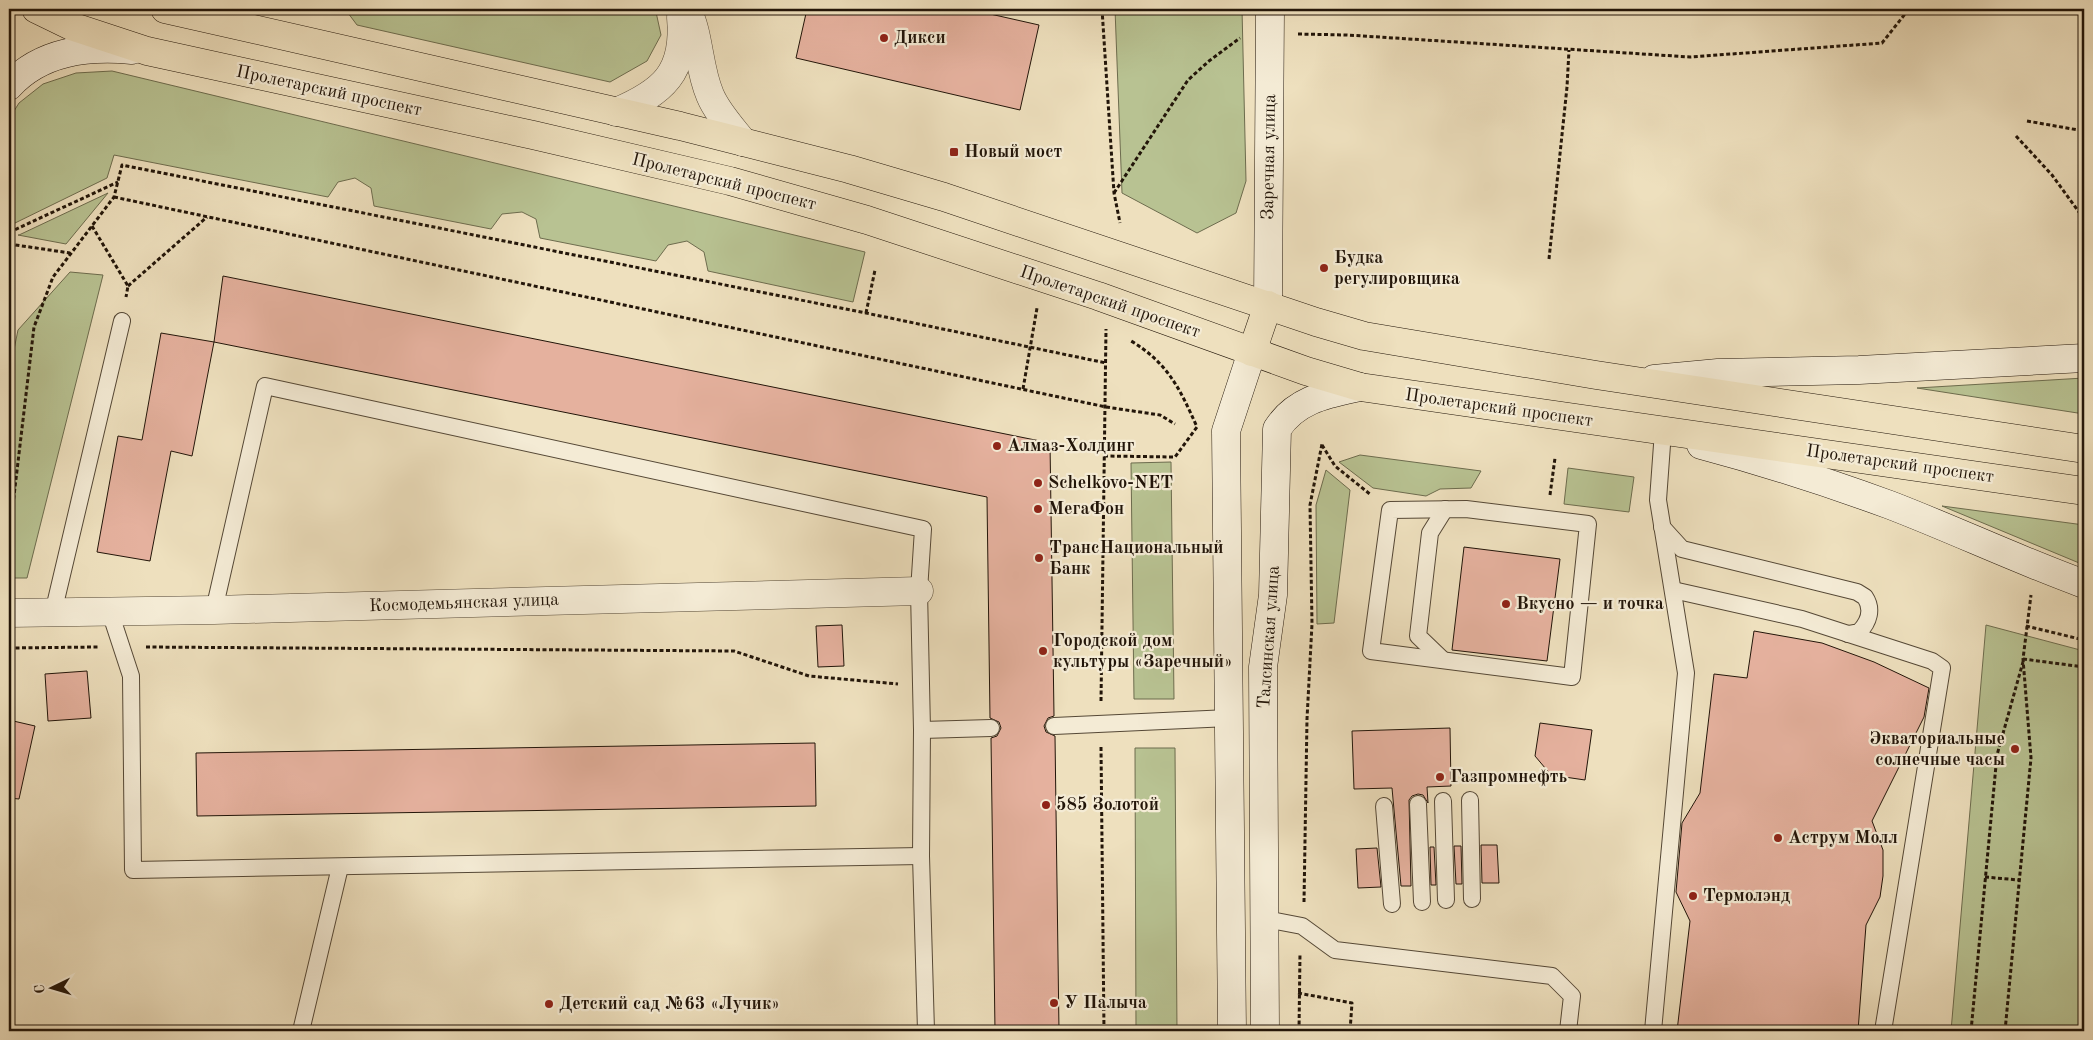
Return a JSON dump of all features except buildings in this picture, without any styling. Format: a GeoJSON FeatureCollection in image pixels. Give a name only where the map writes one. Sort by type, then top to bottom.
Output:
{"type":"FeatureCollection","features":[{"type":"Feature","properties":{"kind":"main road","name":"Пролетарский проспект"},"geometry":{"type":"LineString","coordinates":[[36,9],[71,26],[147,51],[533,135],[730,181],[900,230],[1098,296],[1306,371],[1360,387],[1632,426],[1663,433],[2084,491]]}},
{"type":"Feature","properties":{"kind":"main road"},"geometry":{"type":"LineString","coordinates":[[165,9],[616,112],[848,169],[944,197],[1364,336],[1633,381],[2084,449]]}},
{"type":"Feature","properties":{"kind":"main road"},"geometry":{"type":"LineString","coordinates":[[616,112],[640,102],[668,81],[676,67],[681,52],[682,32],[679,9]]}},
{"type":"Feature","properties":{"kind":"main road"},"geometry":{"type":"LineString","coordinates":[[687,9],[695,32],[701,66],[710,96],[743,142]]}},
{"type":"Feature","properties":{"kind":"main road","name":"Заречная улица"},"geometry":{"type":"LineString","coordinates":[[1268,305],[1270,21]]}},
{"type":"Feature","properties":{"kind":"main road"},"geometry":{"type":"LineString","coordinates":[[9,86],[17,77],[36,65],[56,56],[81,49],[110,48],[147,51]]}},
{"type":"Feature","properties":{"kind":"main road"},"geometry":{"type":"LineString","coordinates":[[1252,352],[1268,305]]}},
{"type":"Feature","properties":{"kind":"main road","name":"Талсинская улица"},"geometry":{"type":"LineString","coordinates":[[1232,1031],[1226,431],[1252,352]]}},
{"type":"Feature","properties":{"kind":"main road"},"geometry":{"type":"LineString","coordinates":[[1633,381],[1718,373],[1859,370],[2084,358]]}},
{"type":"Feature","properties":{"kind":"main road","name":"Талсинская улица"},"geometry":{"type":"LineString","coordinates":[[1265,1031],[1263,667],[1273,595],[1277,429],[1283,419],[1296,407],[1332,393],[1360,387]]}},
{"type":"Feature","properties":{"kind":"main road"},"geometry":{"type":"LineString","coordinates":[[1663,433],[1830,483],[2084,584]]}},
{"type":"Feature","properties":{"kind":"main road","name":"Космодемьянская улица"},"geometry":{"type":"LineString","coordinates":[[9,613],[214,610],[919,591]]}},
{"type":"Feature","properties":{"kind":"lane"},"geometry":{"type":"LineString","coordinates":[[53,613],[122,320]]}},
{"type":"Feature","properties":{"kind":"lane"},"geometry":{"type":"LineString","coordinates":[[214,610],[265,386],[922,529],[919,591],[922,730],[921,856],[926,1031]]}},
{"type":"Feature","properties":{"kind":"lane"},"geometry":{"type":"LineString","coordinates":[[1653,1031],[1686,673],[1658,500],[1663,433]]}},
{"type":"Feature","properties":{"kind":"lane"},"geometry":{"type":"LineString","coordinates":[[1443,660],[1418,636],[1430,533],[1445,509]]}},
{"type":"Feature","properties":{"kind":"lane"},"geometry":{"type":"LineString","coordinates":[[1466,509],[1546,518],[1588,524],[1572,677],[1371,651],[1390,510],[1466,509]]}},
{"type":"Feature","properties":{"kind":"lane"},"geometry":{"type":"LineString","coordinates":[[1662,527],[1682,549],[1857,592],[1865,596],[1869,608],[1869,620],[1859,632],[1848,634]]}},
{"type":"Feature","properties":{"kind":"lane"},"geometry":{"type":"LineString","coordinates":[[1673,590],[1802,619],[1932,661],[1942,668],[1883,1031]]}},
{"type":"Feature","properties":{"kind":"lane"},"geometry":{"type":"LineString","coordinates":[[110,612],[131,676],[134,870],[921,856]]}},
{"type":"Feature","properties":{"kind":"lane"},"geometry":{"type":"LineString","coordinates":[[1054,726],[1229,718]]}},
{"type":"Feature","properties":{"kind":"lane"},"geometry":{"type":"LineString","coordinates":[[922,730],[991,728]]}},
{"type":"Feature","properties":{"kind":"lane"},"geometry":{"type":"LineString","coordinates":[[1470,800],[1472,899]]}},
{"type":"Feature","properties":{"kind":"lane"},"geometry":{"type":"LineString","coordinates":[[1443,801],[1446,900]]}},
{"type":"Feature","properties":{"kind":"lane"},"geometry":{"type":"LineString","coordinates":[[1418,804],[1422,902]]}},
{"type":"Feature","properties":{"kind":"lane"},"geometry":{"type":"LineString","coordinates":[[1384,806],[1392,904]]}},
{"type":"Feature","properties":{"kind":"lane"},"geometry":{"type":"LineString","coordinates":[[301,1031],[340,867]]}},
{"type":"Feature","properties":{"kind":"lane"},"geometry":{"type":"LineString","coordinates":[[1265,920],[1302,926],[1335,950],[1552,976],[1572,996],[1568,1031]]}},
{"type":"Feature","properties":{"kind":"path"},"geometry":{"type":"LineString","coordinates":[[1102,9],[1114,193],[1120,223]]}},
{"type":"Feature","properties":{"kind":"path"},"geometry":{"type":"LineString","coordinates":[[1114,193],[1188,80],[1208,61],[1247,33],[1270,21],[1347,35],[1690,57],[1882,43],[1909,9]]}},
{"type":"Feature","properties":{"kind":"path"},"geometry":{"type":"LineString","coordinates":[[1549,259],[1567,87],[1569,50]]}},
{"type":"Feature","properties":{"kind":"path"},"geometry":{"type":"LineString","coordinates":[[2027,121],[2084,131]]}},
{"type":"Feature","properties":{"kind":"path"},"geometry":{"type":"LineString","coordinates":[[2016,136],[2052,175],[2084,219]]}},
{"type":"Feature","properties":{"kind":"path"},"geometry":{"type":"LineString","coordinates":[[9,538],[34,327],[53,277],[114,197],[122,165],[866,313],[1106,364],[1106,327]]}},
{"type":"Feature","properties":{"kind":"path"},"geometry":{"type":"LineString","coordinates":[[9,231],[118,182]]}},
{"type":"Feature","properties":{"kind":"path"},"geometry":{"type":"LineString","coordinates":[[114,197],[1106,407],[1160,415],[1175,424]]}},
{"type":"Feature","properties":{"kind":"path"},"geometry":{"type":"LineString","coordinates":[[122,320],[128,286],[207,216]]}},
{"type":"Feature","properties":{"kind":"path"},"geometry":{"type":"LineString","coordinates":[[92,226],[128,286]]}},
{"type":"Feature","properties":{"kind":"path"},"geometry":{"type":"LineString","coordinates":[[9,244],[70,253]]}},
{"type":"Feature","properties":{"kind":"path"},"geometry":{"type":"LineString","coordinates":[[866,313],[875,270]]}},
{"type":"Feature","properties":{"kind":"path"},"geometry":{"type":"LineString","coordinates":[[1023,389],[1037,308]]}},
{"type":"Feature","properties":{"kind":"path"},"geometry":{"type":"LineString","coordinates":[[1100,324],[1115,332]]}},
{"type":"Feature","properties":{"kind":"path"},"geometry":{"type":"LineString","coordinates":[[1104,456],[1175,457],[1197,427],[1182,393],[1167,369],[1147,350],[1123,336]]}},
{"type":"Feature","properties":{"kind":"path"},"geometry":{"type":"LineString","coordinates":[[1299,1031],[1298,993],[1304,899],[1306,719],[1312,624],[1310,505],[1322,444],[1335,466],[1390,510]]}},
{"type":"Feature","properties":{"kind":"path"},"geometry":{"type":"LineString","coordinates":[[1546,518],[1554,458]]}},
{"type":"Feature","properties":{"kind":"path"},"geometry":{"type":"LineString","coordinates":[[2005,1031],[2031,758],[2024,659],[2026,626],[2032,592]]}},
{"type":"Feature","properties":{"kind":"path"},"geometry":{"type":"LineString","coordinates":[[2026,626],[2084,640]]}},
{"type":"Feature","properties":{"kind":"path"},"geometry":{"type":"LineString","coordinates":[[9,648],[734,651],[810,676],[921,685]]}},
{"type":"Feature","properties":{"kind":"path"},"geometry":{"type":"LineString","coordinates":[[2024,659],[2084,668]]}},
{"type":"Feature","properties":{"kind":"path"},"geometry":{"type":"LineString","coordinates":[[1971,1031],[1996,754],[2024,659]]}},
{"type":"Feature","properties":{"kind":"path"},"geometry":{"type":"LineString","coordinates":[[1985,877],[2019,880]]}},
{"type":"Feature","properties":{"kind":"path"},"geometry":{"type":"LineString","coordinates":[[1298,993],[1352,1003],[1350,1031]]}},
{"type":"Feature","properties":{"kind":"green space"},"geometry":{"type":"Polygon","coordinates":[[[345,9],[652,9],[656,12],[661,35],[647,61],[610,82],[357,25],[345,9]]]}},
{"type":"Feature","properties":{"kind":"green space"},"geometry":{"type":"Polygon","coordinates":[[[1115,9],[1242,9],[1246,181],[1236,213],[1197,233],[1122,193],[1115,9]]]}},
{"type":"Feature","properties":{"kind":"green space"},"geometry":{"type":"Polygon","coordinates":[[[112,71],[865,252],[853,302],[708,271],[704,252],[687,241],[668,245],[656,261],[540,238],[536,219],[522,212],[502,214],[491,229],[374,206],[371,188],[355,178],[338,182],[328,197],[114,155],[107,178],[13,224],[9,223],[9,119],[19,103],[43,84],[76,73],[112,71]]]}},
{"type":"Feature","properties":{"kind":"green space"},"geometry":{"type":"Polygon","coordinates":[[[108,193],[66,244],[18,235],[19,235],[108,193]]]}},
{"type":"Feature","properties":{"kind":"green space"},"geometry":{"type":"Polygon","coordinates":[[[70,272],[103,275],[27,578],[9,578],[9,374],[18,330],[70,272]]]}},
{"type":"Feature","properties":{"kind":"green space"},"geometry":{"type":"Polygon","coordinates":[[[2084,378],[2084,414],[1917,388],[2084,378]]]}},
{"type":"Feature","properties":{"kind":"green space"},"geometry":{"type":"Polygon","coordinates":[[[1360,455],[1481,471],[1471,488],[1440,489],[1426,496],[1373,488],[1339,462],[1360,455]]]}},
{"type":"Feature","properties":{"kind":"green space"},"geometry":{"type":"Polygon","coordinates":[[[1171,462],[1174,699],[1134,699],[1131,463],[1171,462]]]}},
{"type":"Feature","properties":{"kind":"green space"},"geometry":{"type":"Polygon","coordinates":[[[1568,468],[1634,477],[1629,512],[1564,504],[1568,468]]]}},
{"type":"Feature","properties":{"kind":"green space"},"geometry":{"type":"Polygon","coordinates":[[[1326,470],[1350,490],[1334,623],[1317,624],[1316,505],[1326,470]]]}},
{"type":"Feature","properties":{"kind":"green space"},"geometry":{"type":"Polygon","coordinates":[[[1942,506],[2084,525],[2084,565],[1942,506]]]}},
{"type":"Feature","properties":{"kind":"green space"},"geometry":{"type":"Polygon","coordinates":[[[1986,625],[2084,651],[2084,1031],[1951,1031],[1986,625]]]}},
{"type":"Feature","properties":{"kind":"green space"},"geometry":{"type":"Polygon","coordinates":[[[1135,748],[1175,748],[1177,1031],[1136,1031],[1135,748]]]}},
{"type":"Feature","properties":{"kind":"place","name":"Дикси"},"geometry":{"type":"Point","coordinates":[884,38]}},
{"type":"Feature","properties":{"kind":"place","name":"Новый мост"},"geometry":{"type":"Point","coordinates":[954,152]}},
{"type":"Feature","properties":{"kind":"place","name":"Будка регулировщика"},"geometry":{"type":"Point","coordinates":[1324,268]}},
{"type":"Feature","properties":{"kind":"place","name":"Алмаз-Холдинг"},"geometry":{"type":"Point","coordinates":[997,446]}},
{"type":"Feature","properties":{"kind":"place","name":"Schelkovo-NET"},"geometry":{"type":"Point","coordinates":[1038,483]}},
{"type":"Feature","properties":{"kind":"place","name":"МегаФон"},"geometry":{"type":"Point","coordinates":[1038,509]}},
{"type":"Feature","properties":{"kind":"place","name":"ТрансНациональный Банк"},"geometry":{"type":"Point","coordinates":[1039,558]}},
{"type":"Feature","properties":{"kind":"place","name":"Вкусно — и точка"},"geometry":{"type":"Point","coordinates":[1506,604]}},
{"type":"Feature","properties":{"kind":"place","name":"Городской дом культуры «Заречный»"},"geometry":{"type":"Point","coordinates":[1043,651]}},
{"type":"Feature","properties":{"kind":"place","name":"Экваториальные солнечные часы"},"geometry":{"type":"Point","coordinates":[2015,749]}},
{"type":"Feature","properties":{"kind":"place","name":"Газпромнефть"},"geometry":{"type":"Point","coordinates":[1440,777]}},
{"type":"Feature","properties":{"kind":"place","name":"585 Золотой"},"geometry":{"type":"Point","coordinates":[1046,805]}},
{"type":"Feature","properties":{"kind":"place","name":"Аструм Молл"},"geometry":{"type":"Point","coordinates":[1778,838]}},
{"type":"Feature","properties":{"kind":"place","name":"Термолэнд"},"geometry":{"type":"Point","coordinates":[1693,896]}},
{"type":"Feature","properties":{"kind":"place","name":"У Палыча"},"geometry":{"type":"Point","coordinates":[1054,1003]}},
{"type":"Feature","properties":{"kind":"place","name":"Детский сад №63 «Лучик»"},"geometry":{"type":"Point","coordinates":[549,1004]}}]}
